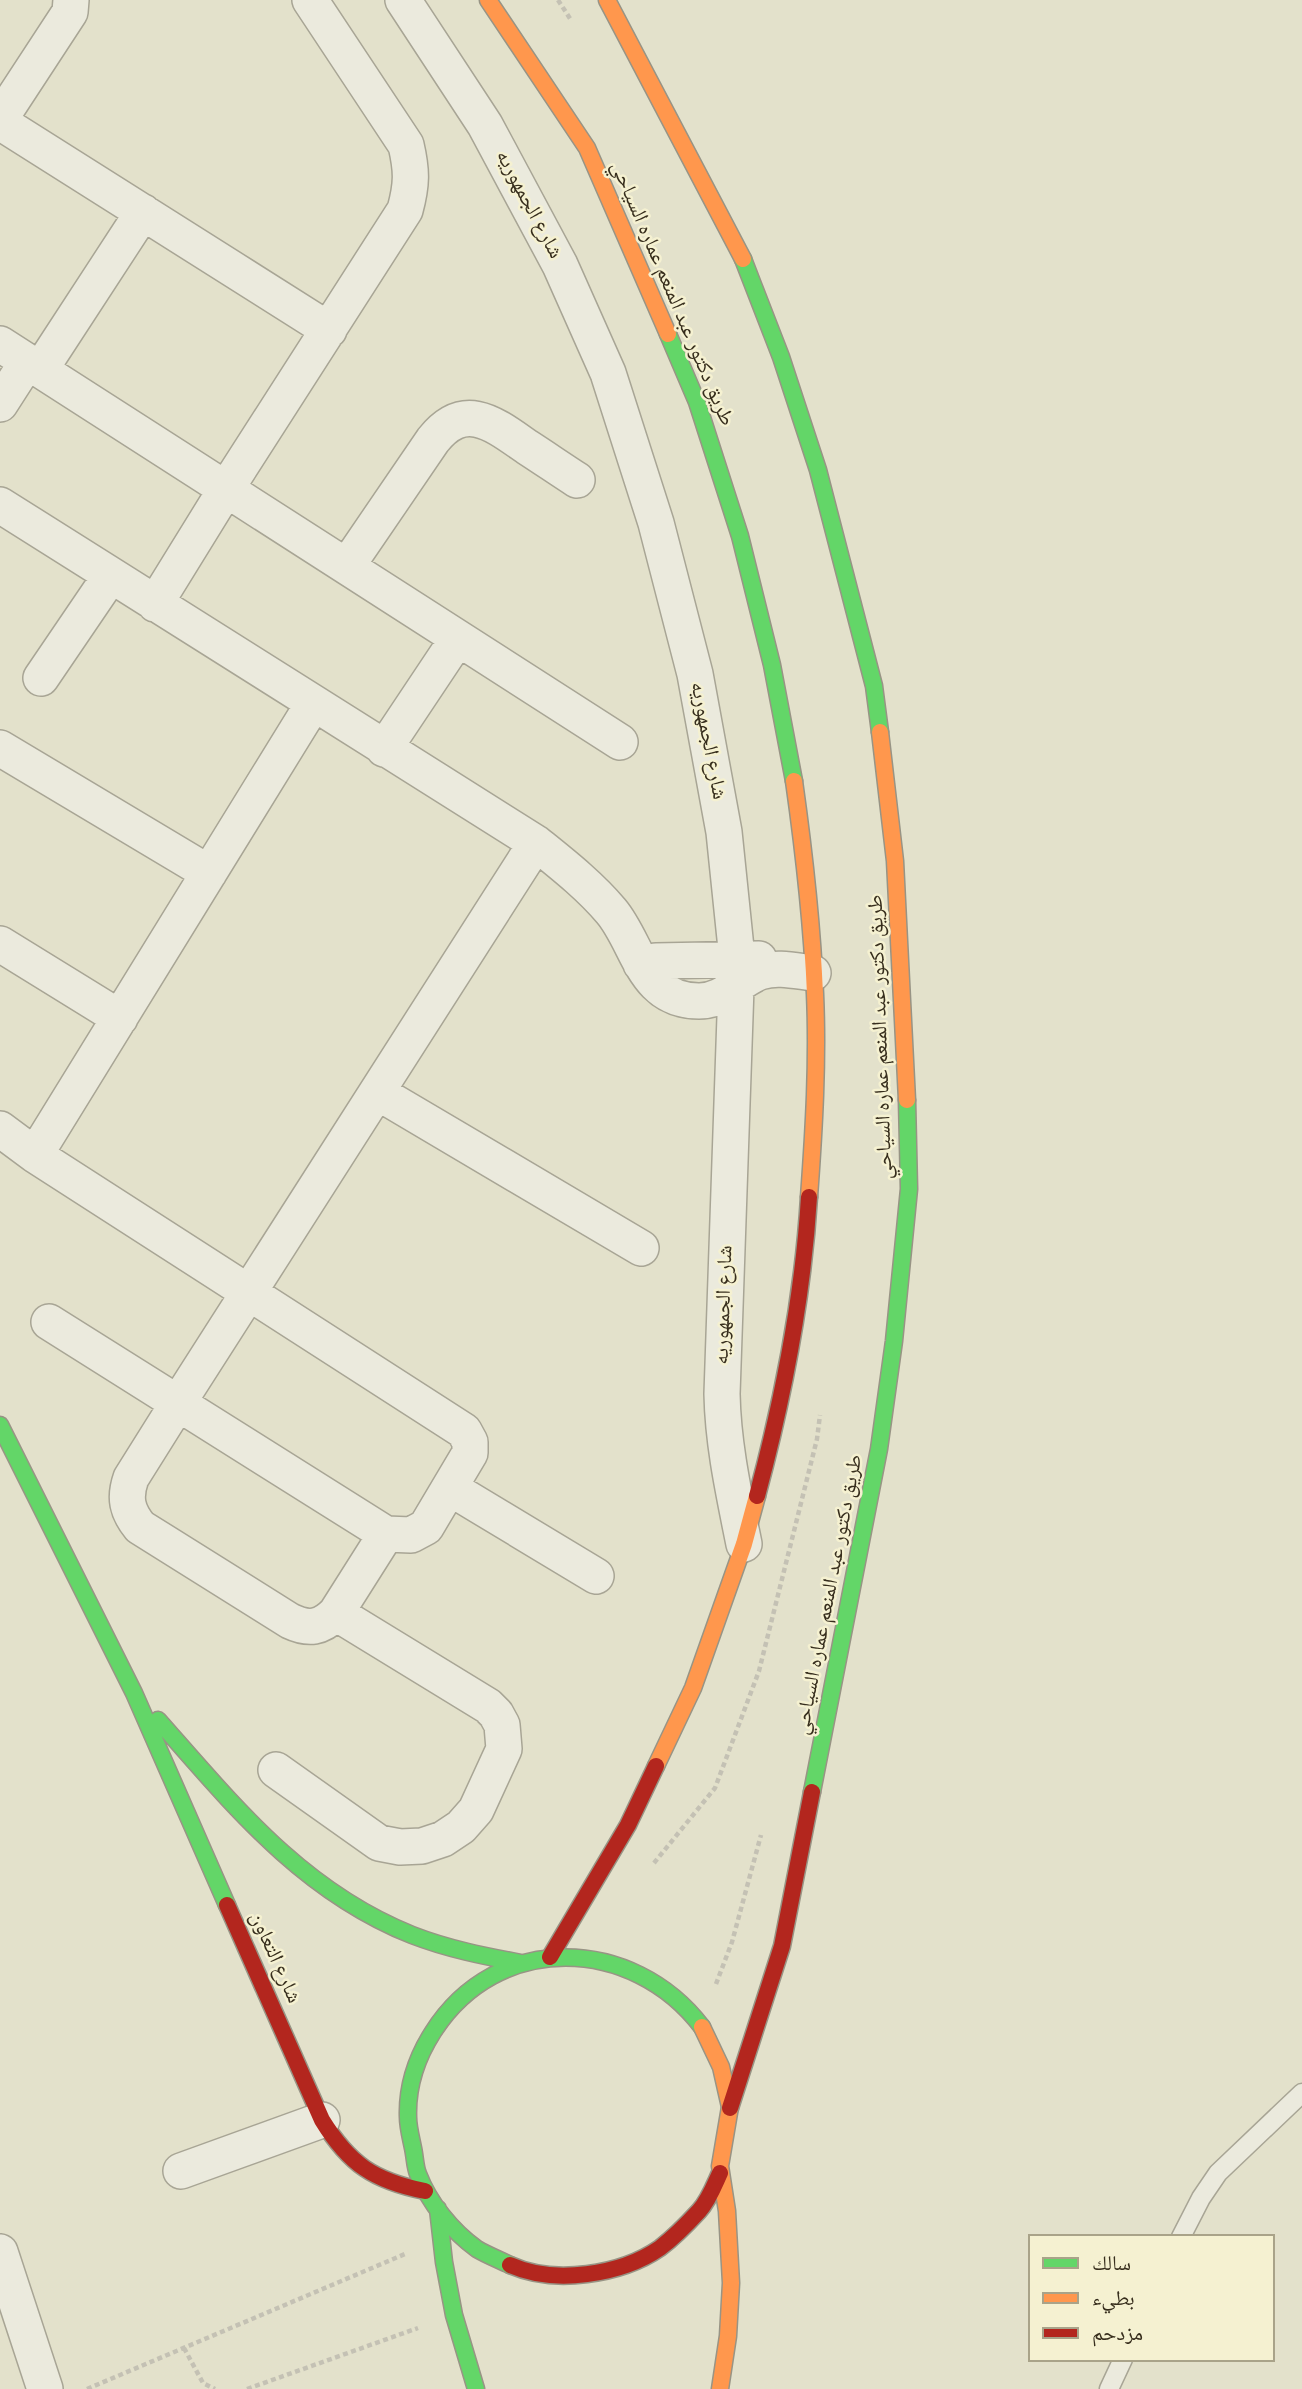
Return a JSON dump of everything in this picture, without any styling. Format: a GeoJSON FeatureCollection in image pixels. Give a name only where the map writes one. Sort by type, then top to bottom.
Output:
{"type":"FeatureCollection","features":[{"type":"Feature","properties":{"kind":"main road","name":"طريق دكتور عبد المنعم عماره السياحي"},"geometry":{"type":"LineString","coordinates":[[488,0],[587,148],[697,402],[740,536],[772,665],[795,788],[808,885],[813,967],[815,1107],[808,1217],[794,1328],[773,1437],[744,1544],[687,1700],[628,1825],[550,1957]]}},
{"type":"Feature","properties":{"kind":"main road","name":"طريق دكتور عبد المنعم عماره السياحي"},"geometry":{"type":"LineString","coordinates":[[607,0],[740,252],[781,357],[818,470],[874,686],[895,861],[909,1189],[894,1341],[879,1449],[782,1946],[730,2108]]}},
{"type":"Feature","properties":{"kind":"main road","name":"شارع التعاون"},"geometry":{"type":"LineString","coordinates":[[0,1425],[134,1693],[321,2120],[334,2143],[352,2162],[374,2178],[399,2187],[425,2191]]}},
{"type":"Feature","properties":{"kind":"main road","name":"شارع التعاون"},"geometry":{"type":"LineString","coordinates":[[134,1693],[240,1813],[287,1858],[339,1897],[396,1927],[457,1950],[521,1963]]}},
{"type":"Feature","properties":{"kind":"main road"},"geometry":{"type":"LineString","coordinates":[[550,1957],[587,1957],[624,1966],[658,1983],[687,2007],[709,2037],[723,2072],[730,2108],[720,2173],[701,2209],[673,2239],[640,2261],[601,2274],[561,2278],[521,2271],[484,2254],[452,2229],[425,2191],[409,2147],[408,2100],[419,2054],[444,2014],[479,1983],[521,1963],[550,1957]]}},
{"type":"Feature","properties":{"kind":"main road"},"geometry":{"type":"LineString","coordinates":[[720,2173],[727,2211],[731,2289],[730,2328],[720,2389]]}},
{"type":"Feature","properties":{"kind":"main road"},"geometry":{"type":"LineString","coordinates":[[438,2209],[454,2315],[476,2389]]}},
{"type":"Feature","properties":{"kind":"street"},"geometry":{"type":"LineString","coordinates":[[71,0],[70,12],[0,121],[329,330]]}},
{"type":"Feature","properties":{"kind":"street"},"geometry":{"type":"LineString","coordinates":[[155,604],[405,210],[411,186],[411,166],[406,145],[310,0]]}},
{"type":"Feature","properties":{"kind":"street","name":"شارع الجمهوريه"},"geometry":{"type":"LineString","coordinates":[[403,0],[485,124],[560,265],[608,373],[656,523],[695,674],[724,832],[737,972],[722,1427],[744,1544]]}},
{"type":"Feature","properties":{"kind":"street"},"geometry":{"type":"LineString","coordinates":[[0,404],[22,359],[143,212]]}},
{"type":"Feature","properties":{"kind":"street"},"geometry":{"type":"LineString","coordinates":[[22,359],[620,741]]}},
{"type":"Feature","properties":{"kind":"street"},"geometry":{"type":"LineString","coordinates":[[347,566],[433,440],[449,424],[471,418],[493,423],[577,481]]}},
{"type":"Feature","properties":{"kind":"street"},"geometry":{"type":"LineString","coordinates":[[0,505],[536,843],[576,876],[613,913],[641,964],[656,961],[737,972],[813,967]]}},
{"type":"Feature","properties":{"kind":"street"},"geometry":{"type":"LineString","coordinates":[[41,678],[111,575]]}},
{"type":"Feature","properties":{"kind":"street"},"geometry":{"type":"LineString","coordinates":[[384,749],[458,638]]}},
{"type":"Feature","properties":{"kind":"street"},"geometry":{"type":"LineString","coordinates":[[35,1155],[313,704]]}},
{"type":"Feature","properties":{"kind":"street"},"geometry":{"type":"LineString","coordinates":[[0,748],[209,873]]}},
{"type":"Feature","properties":{"kind":"street"},"geometry":{"type":"LineString","coordinates":[[386,1534],[336,1613],[327,1622],[315,1627],[302,1627],[140,1527],[131,1516],[127,1491],[131,1478],[178,1403],[536,843]]}},
{"type":"Feature","properties":{"kind":"street"},"geometry":{"type":"LineString","coordinates":[[0,944],[120,1018]]}},
{"type":"Feature","properties":{"kind":"street"},"geometry":{"type":"LineString","coordinates":[[377,1092],[641,1248]]}},
{"type":"Feature","properties":{"kind":"street"},"geometry":{"type":"LineString","coordinates":[[0,1129],[35,1155],[464,1431],[470,1442],[470,1453],[426,1527],[411,1535],[386,1534],[49,1322]]}},
{"type":"Feature","properties":{"kind":"street"},"geometry":{"type":"LineString","coordinates":[[450,1488],[596,1576]]}},
{"type":"Feature","properties":{"kind":"street"},"geometry":{"type":"LineString","coordinates":[[276,1770],[379,1843],[400,1847],[422,1846],[443,1839],[461,1827],[476,1810],[504,1749],[502,1725],[488,1706],[336,1613]]}},
{"type":"Feature","properties":{"kind":"street"},"geometry":{"type":"LineString","coordinates":[[181,2171],[321,2120]]}},
{"type":"Feature","properties":{"kind":"street"},"geometry":{"type":"LineString","coordinates":[[0,2252],[45,2389]]}},
{"type":"Feature","properties":{"kind":"lane"},"geometry":{"type":"LineString","coordinates":[[1182,2235],[1201,2198],[1218,2173],[1302,2093]]}},
{"type":"Feature","properties":{"kind":"lane"},"geometry":{"type":"LineString","coordinates":[[1109,2389],[1122,2361]]}},
{"type":"Feature","properties":{"kind":"path"},"geometry":{"type":"LineString","coordinates":[[87,2389],[441,2239]]}},
{"type":"Feature","properties":{"kind":"path"},"geometry":{"type":"LineString","coordinates":[[247,2389],[454,2315]]}},
{"type":"Feature","properties":{"kind":"path"},"geometry":{"type":"LineString","coordinates":[[184,2348],[203,2384],[215,2389]]}},
{"type":"Feature","properties":{"kind":"traffic: fast"},"geometry":{"type":"LineString","coordinates":[[743,259],[781,357],[818,470],[874,686],[880,732]]}},
{"type":"Feature","properties":{"kind":"traffic: fast"},"geometry":{"type":"LineString","coordinates":[[668,334],[697,402],[740,536],[772,665],[794,781]]}},
{"type":"Feature","properties":{"kind":"traffic: fast"},"geometry":{"type":"LineString","coordinates":[[812,1792],[879,1449],[894,1341],[909,1189],[907,1100]]}},
{"type":"Feature","properties":{"kind":"traffic: fast"},"geometry":{"type":"LineString","coordinates":[[0,1425],[134,1693],[227,1905]]}},
{"type":"Feature","properties":{"kind":"traffic: fast"},"geometry":{"type":"LineString","coordinates":[[158,1720],[214,1784],[272,1843],[337,1895],[373,1917],[412,1935],[480,1955],[521,1963]]}},
{"type":"Feature","properties":{"kind":"traffic: fast"},"geometry":{"type":"LineString","coordinates":[[510,2265],[477,2249],[459,2234],[435,2206],[417,2171],[408,2125],[409,2095],[418,2062],[433,2032],[460,1999],[492,1976],[528,1962],[566,1957],[603,1962],[640,1975],[673,1997],[702,2027]]}},
{"type":"Feature","properties":{"kind":"traffic: fast"},"geometry":{"type":"LineString","coordinates":[[438,2209],[454,2315],[476,2389]]}},
{"type":"Feature","properties":{"kind":"traffic: slow"},"geometry":{"type":"LineString","coordinates":[[488,0],[587,148],[668,334]]}},
{"type":"Feature","properties":{"kind":"traffic: slow"},"geometry":{"type":"LineString","coordinates":[[607,0],[743,259]]}},
{"type":"Feature","properties":{"kind":"traffic: slow"},"geometry":{"type":"LineString","coordinates":[[880,732],[895,861],[907,1100]]}},
{"type":"Feature","properties":{"kind":"traffic: slow"},"geometry":{"type":"LineString","coordinates":[[794,781],[807,887],[815,994],[815,1095],[809,1197]]}},
{"type":"Feature","properties":{"kind":"traffic: slow"},"geometry":{"type":"LineString","coordinates":[[656,1766],[693,1688],[744,1544],[757,1496]]}},
{"type":"Feature","properties":{"kind":"traffic: slow"},"geometry":{"type":"LineString","coordinates":[[702,2027],[721,2067],[730,2107],[720,2166],[727,2211],[731,2283],[728,2336],[720,2389]]}},
{"type":"Feature","properties":{"kind":"traffic: jam"},"geometry":{"type":"LineString","coordinates":[[757,1496],[790,1348],[802,1273],[809,1197]]}},
{"type":"Feature","properties":{"kind":"traffic: jam"},"geometry":{"type":"LineString","coordinates":[[550,1957],[628,1825],[656,1766]]}},
{"type":"Feature","properties":{"kind":"traffic: jam"},"geometry":{"type":"LineString","coordinates":[[730,2108],[782,1946],[812,1792]]}},
{"type":"Feature","properties":{"kind":"traffic: jam"},"geometry":{"type":"LineString","coordinates":[[227,1905],[322,2120],[332,2135],[353,2159],[377,2176],[425,2191]]}},
{"type":"Feature","properties":{"kind":"traffic: jam"},"geometry":{"type":"LineString","coordinates":[[510,2265],[547,2275],[567,2276],[607,2271],[626,2265],[660,2248],[680,2230],[699,2211],[720,2173]]}}]}
